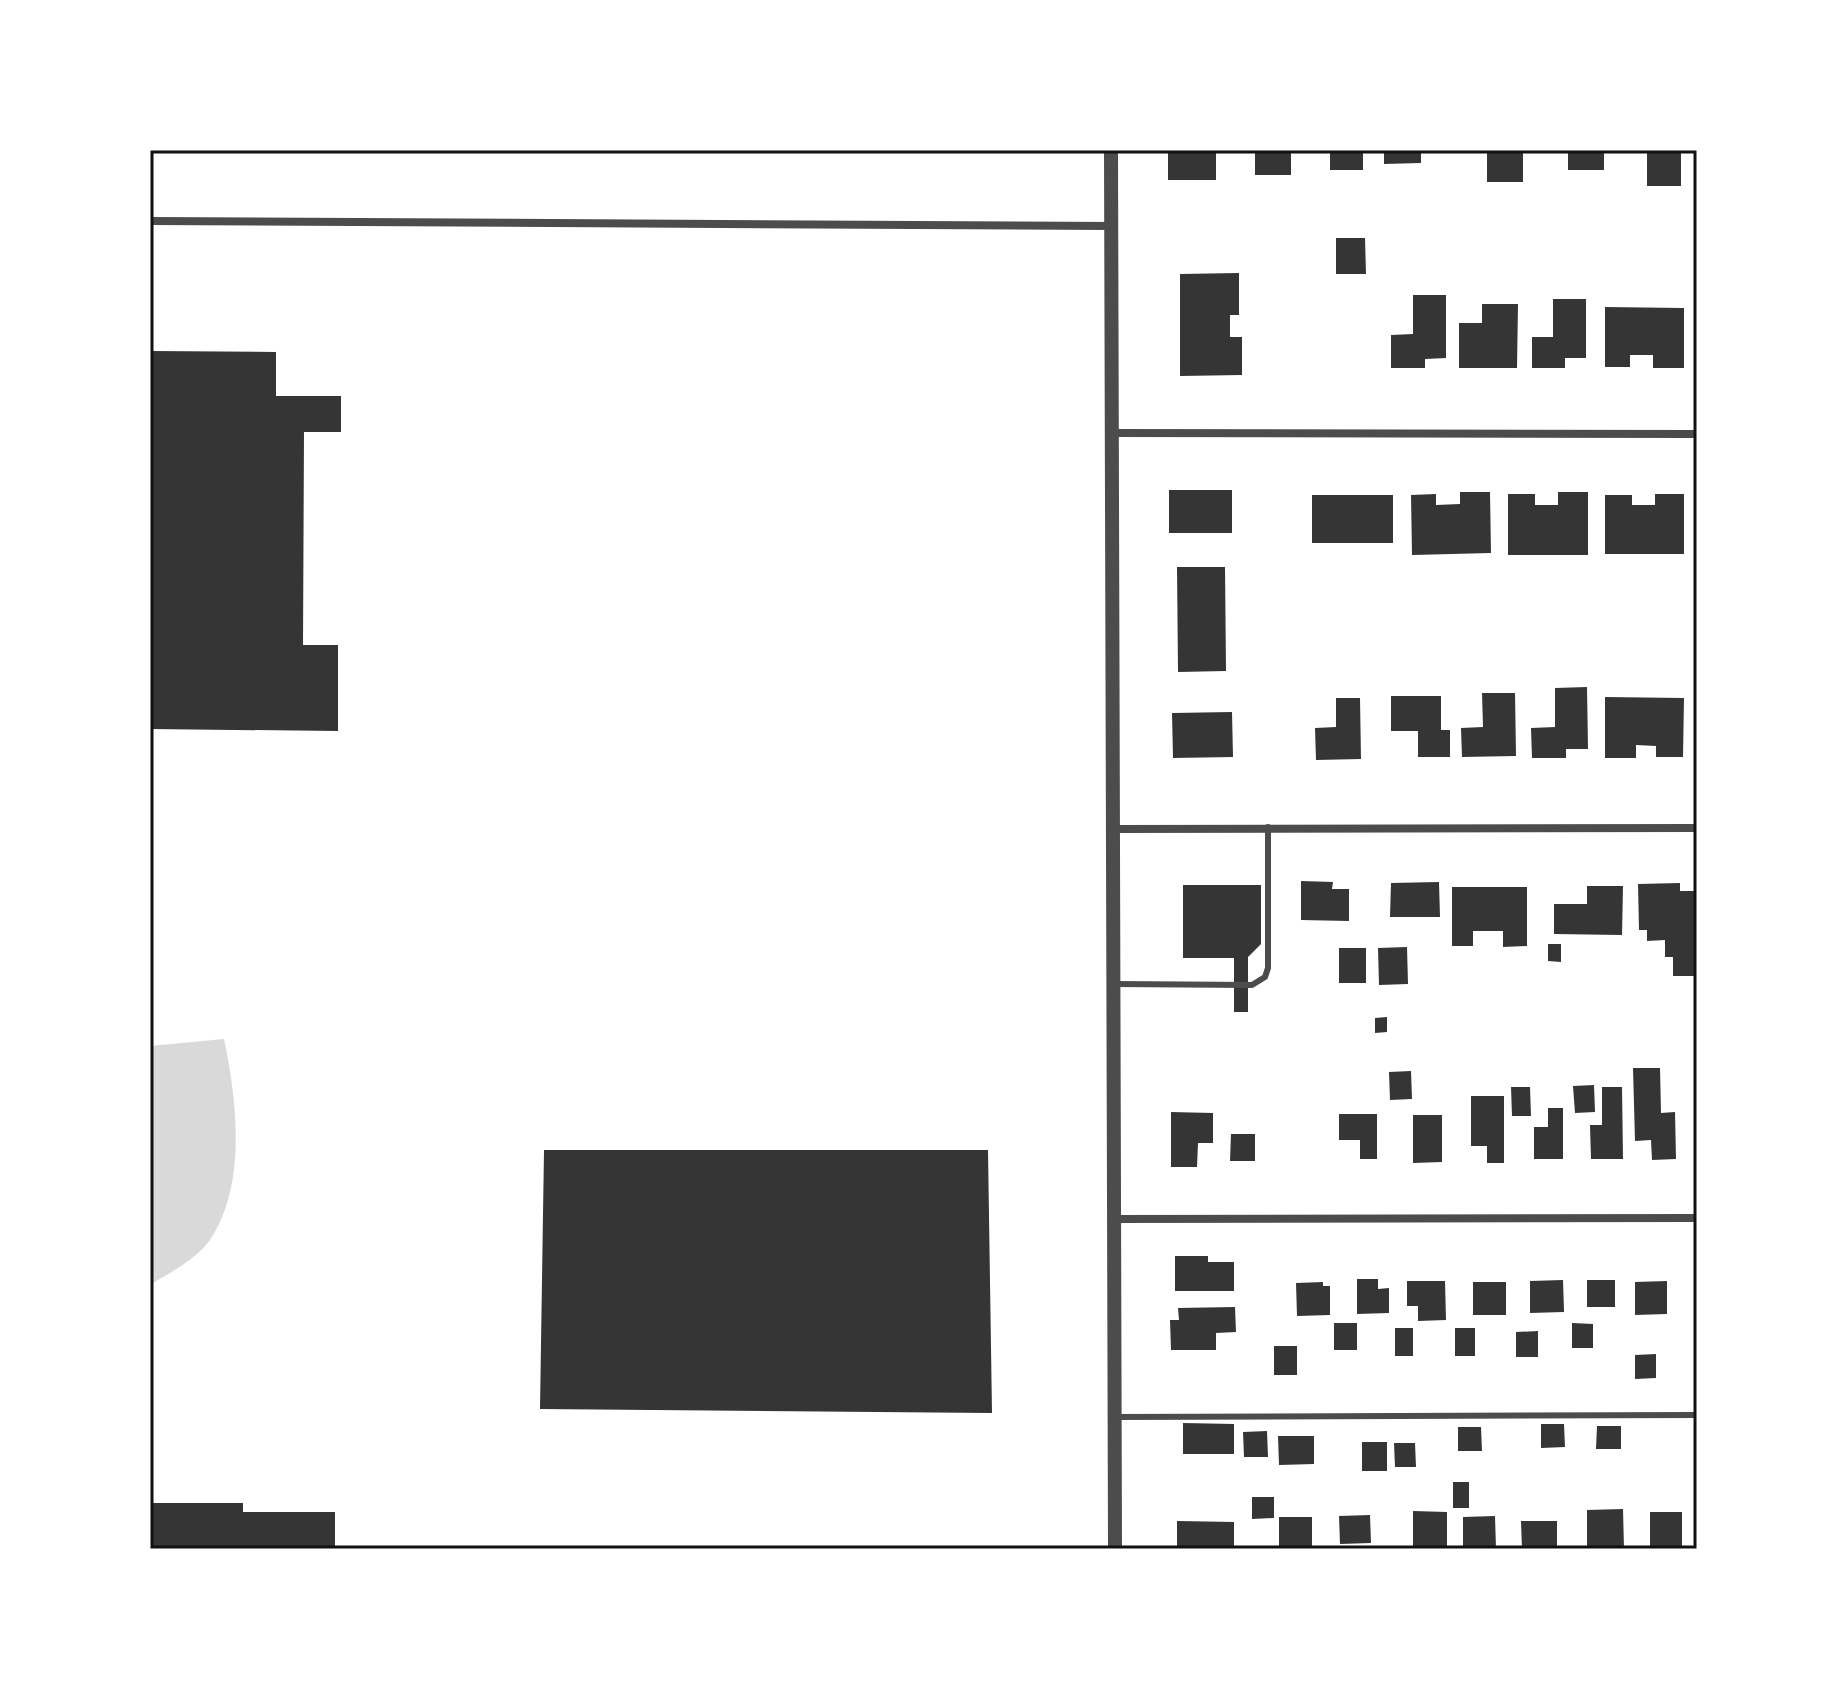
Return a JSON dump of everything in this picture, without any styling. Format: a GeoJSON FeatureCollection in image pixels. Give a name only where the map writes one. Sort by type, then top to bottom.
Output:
{"type":"FeatureCollection","features":[{"type":"Feature","properties":{"kind":"street"},"geometry":{"type":"LineString","coordinates":[[1111,150],[1115,1549]]}},
{"type":"Feature","properties":{"kind":"street"},"geometry":{"type":"LineString","coordinates":[[150,221],[1111,226]]}},
{"type":"Feature","properties":{"kind":"street"},"geometry":{"type":"LineString","coordinates":[[1113,433],[1697,434]]}},
{"type":"Feature","properties":{"kind":"street"},"geometry":{"type":"LineString","coordinates":[[1113,829],[1697,828]]}},
{"type":"Feature","properties":{"kind":"street"},"geometry":{"type":"LineString","coordinates":[[1114,1219],[1697,1218]]}},
{"type":"Feature","properties":{"kind":"lane"},"geometry":{"type":"LineString","coordinates":[[1114,984],[1252,985],[1265,977],[1268,968],[1268,827]]}},
{"type":"Feature","properties":{"kind":"lane"},"geometry":{"type":"LineString","coordinates":[[1115,1417],[1697,1415]]}},
{"type":"Feature","properties":{"kind":"shaded area"},"geometry":{"type":"Polygon","coordinates":[[[224,1039],[235,1115],[236,1142],[230,1194],[222,1218],[204,1247],[150,1285],[150,1046],[224,1039]]]}},
{"type":"Feature","properties":{"kind":"building"},"geometry":{"type":"Polygon","coordinates":[[[1168,150],[1216,152],[1216,180],[1168,180],[1168,150]]]}},
{"type":"Feature","properties":{"kind":"building"},"geometry":{"type":"Polygon","coordinates":[[[1255,150],[1291,150],[1291,175],[1255,175],[1255,150]]]}},
{"type":"Feature","properties":{"kind":"building"},"geometry":{"type":"Polygon","coordinates":[[[1330,150],[1363,150],[1363,170],[1330,170],[1330,150]]]}},
{"type":"Feature","properties":{"kind":"building"},"geometry":{"type":"Polygon","coordinates":[[[1384,150],[1421,150],[1421,163],[1384,164],[1384,150]]]}},
{"type":"Feature","properties":{"kind":"building"},"geometry":{"type":"Polygon","coordinates":[[[1487,150],[1523,150],[1523,182],[1487,182],[1487,150]]]}},
{"type":"Feature","properties":{"kind":"building"},"geometry":{"type":"Polygon","coordinates":[[[1568,150],[1604,150],[1604,170],[1568,170],[1568,150]]]}},
{"type":"Feature","properties":{"kind":"building"},"geometry":{"type":"Polygon","coordinates":[[[1647,150],[1681,150],[1681,186],[1647,186],[1647,150]]]}},
{"type":"Feature","properties":{"kind":"building"},"geometry":{"type":"Polygon","coordinates":[[[1336,238],[1365,238],[1366,274],[1336,274],[1336,238]]]}},
{"type":"Feature","properties":{"kind":"building"},"geometry":{"type":"Polygon","coordinates":[[[1239,273],[1239,315],[1230,315],[1230,337],[1242,337],[1242,375],[1180,376],[1180,274],[1239,273]]]}},
{"type":"Feature","properties":{"kind":"building"},"geometry":{"type":"Polygon","coordinates":[[[1413,295],[1446,295],[1446,358],[1425,359],[1425,368],[1391,368],[1391,335],[1413,334],[1413,295]]]}},
{"type":"Feature","properties":{"kind":"building"},"geometry":{"type":"Polygon","coordinates":[[[1553,299],[1586,299],[1586,358],[1565,358],[1565,368],[1532,368],[1532,337],[1553,337],[1553,299]]]}},
{"type":"Feature","properties":{"kind":"building"},"geometry":{"type":"Polygon","coordinates":[[[1482,304],[1518,304],[1517,368],[1459,368],[1459,323],[1482,323],[1482,304]]]}},
{"type":"Feature","properties":{"kind":"building"},"geometry":{"type":"Polygon","coordinates":[[[1605,307],[1684,308],[1684,368],[1653,368],[1653,355],[1630,355],[1630,367],[1605,367],[1605,307]]]}},
{"type":"Feature","properties":{"kind":"building"},"geometry":{"type":"Polygon","coordinates":[[[150,351],[276,352],[276,396],[341,396],[341,432],[304,432],[303,645],[338,645],[338,731],[150,729],[150,351]]]}},
{"type":"Feature","properties":{"kind":"building"},"geometry":{"type":"Polygon","coordinates":[[[1169,490],[1232,490],[1232,533],[1169,533],[1169,490]]]}},
{"type":"Feature","properties":{"kind":"building"},"geometry":{"type":"Polygon","coordinates":[[[1460,492],[1490,492],[1491,553],[1412,555],[1411,495],[1436,494],[1436,505],[1460,504],[1460,492]]]}},
{"type":"Feature","properties":{"kind":"building"},"geometry":{"type":"Polygon","coordinates":[[[1558,492],[1588,492],[1588,555],[1508,555],[1508,494],[1535,494],[1535,505],[1558,505],[1558,492]]]}},
{"type":"Feature","properties":{"kind":"building"},"geometry":{"type":"Polygon","coordinates":[[[1655,494],[1684,494],[1684,554],[1605,554],[1605,495],[1632,495],[1632,505],[1655,505],[1655,494]]]}},
{"type":"Feature","properties":{"kind":"building"},"geometry":{"type":"Polygon","coordinates":[[[1312,495],[1393,495],[1393,543],[1312,543],[1312,495]]]}},
{"type":"Feature","properties":{"kind":"building"},"geometry":{"type":"Polygon","coordinates":[[[1177,567],[1225,567],[1226,671],[1178,672],[1177,567]]]}},
{"type":"Feature","properties":{"kind":"building"},"geometry":{"type":"Polygon","coordinates":[[[1587,687],[1588,749],[1566,749],[1566,758],[1532,758],[1531,728],[1555,727],[1555,688],[1587,687]]]}},
{"type":"Feature","properties":{"kind":"building"},"geometry":{"type":"Polygon","coordinates":[[[1482,693],[1515,693],[1516,756],[1462,757],[1461,728],[1483,727],[1482,693]]]}},
{"type":"Feature","properties":{"kind":"building"},"geometry":{"type":"Polygon","coordinates":[[[1391,696],[1441,696],[1441,730],[1450,730],[1450,757],[1418,757],[1418,731],[1391,731],[1391,696]]]}},
{"type":"Feature","properties":{"kind":"building"},"geometry":{"type":"Polygon","coordinates":[[[1605,697],[1684,698],[1683,757],[1656,757],[1656,746],[1636,745],[1636,758],[1605,758],[1605,697]]]}},
{"type":"Feature","properties":{"kind":"building"},"geometry":{"type":"Polygon","coordinates":[[[1336,698],[1360,698],[1361,759],[1316,760],[1315,728],[1336,727],[1336,698]]]}},
{"type":"Feature","properties":{"kind":"building"},"geometry":{"type":"Polygon","coordinates":[[[1232,712],[1233,757],[1173,758],[1172,713],[1232,712]]]}},
{"type":"Feature","properties":{"kind":"building"},"geometry":{"type":"Polygon","coordinates":[[[1301,881],[1333,882],[1332,889],[1349,889],[1349,921],[1301,920],[1301,881]]]}},
{"type":"Feature","properties":{"kind":"building"},"geometry":{"type":"Polygon","coordinates":[[[1439,882],[1440,917],[1390,917],[1391,883],[1439,882]]]}},
{"type":"Feature","properties":{"kind":"building"},"geometry":{"type":"Polygon","coordinates":[[[1680,883],[1680,891],[1697,891],[1697,976],[1673,976],[1673,957],[1665,957],[1665,940],[1647,941],[1647,930],[1639,930],[1638,884],[1680,883]]]}},
{"type":"Feature","properties":{"kind":"building"},"geometry":{"type":"Polygon","coordinates":[[[1183,885],[1261,885],[1261,944],[1248,957],[1248,1012],[1234,1012],[1234,958],[1183,958],[1183,885]]]}},
{"type":"Feature","properties":{"kind":"building"},"geometry":{"type":"Polygon","coordinates":[[[1587,886],[1623,886],[1622,935],[1554,934],[1554,904],[1587,904],[1587,886]]]}},
{"type":"Feature","properties":{"kind":"building"},"geometry":{"type":"Polygon","coordinates":[[[1452,887],[1527,887],[1527,946],[1503,947],[1503,931],[1473,931],[1473,946],[1452,946],[1452,887]]]}},
{"type":"Feature","properties":{"kind":"building"},"geometry":{"type":"Polygon","coordinates":[[[1548,944],[1561,944],[1561,962],[1548,961],[1548,944]]]}},
{"type":"Feature","properties":{"kind":"building"},"geometry":{"type":"Polygon","coordinates":[[[1407,947],[1408,984],[1379,985],[1378,948],[1407,947]]]}},
{"type":"Feature","properties":{"kind":"building"},"geometry":{"type":"Polygon","coordinates":[[[1339,948],[1366,948],[1366,983],[1339,983],[1339,948]]]}},
{"type":"Feature","properties":{"kind":"building"},"geometry":{"type":"Polygon","coordinates":[[[1387,1017],[1387,1032],[1375,1033],[1375,1018],[1387,1017]]]}},
{"type":"Feature","properties":{"kind":"building"},"geometry":{"type":"Polygon","coordinates":[[[1633,1068],[1660,1068],[1661,1113],[1675,1112],[1676,1159],[1652,1160],[1651,1140],[1635,1141],[1633,1068]]]}},
{"type":"Feature","properties":{"kind":"building"},"geometry":{"type":"Polygon","coordinates":[[[1411,1071],[1412,1099],[1390,1100],[1389,1072],[1411,1071]]]}},
{"type":"Feature","properties":{"kind":"building"},"geometry":{"type":"Polygon","coordinates":[[[1594,1085],[1595,1112],[1575,1113],[1573,1086],[1594,1085]]]}},
{"type":"Feature","properties":{"kind":"building"},"geometry":{"type":"Polygon","coordinates":[[[1511,1087],[1530,1087],[1531,1116],[1512,1116],[1511,1087]]]}},
{"type":"Feature","properties":{"kind":"building"},"geometry":{"type":"Polygon","coordinates":[[[1602,1087],[1622,1087],[1623,1159],[1591,1159],[1590,1125],[1602,1125],[1602,1087]]]}},
{"type":"Feature","properties":{"kind":"building"},"geometry":{"type":"Polygon","coordinates":[[[1471,1096],[1504,1096],[1504,1163],[1487,1163],[1487,1146],[1471,1146],[1471,1096]]]}},
{"type":"Feature","properties":{"kind":"building"},"geometry":{"type":"Polygon","coordinates":[[[1548,1108],[1563,1108],[1563,1159],[1534,1159],[1534,1127],[1548,1127],[1548,1108]]]}},
{"type":"Feature","properties":{"kind":"building"},"geometry":{"type":"Polygon","coordinates":[[[1171,1112],[1213,1113],[1213,1143],[1198,1143],[1197,1167],[1171,1167],[1171,1112]]]}},
{"type":"Feature","properties":{"kind":"building"},"geometry":{"type":"Polygon","coordinates":[[[1339,1114],[1377,1114],[1377,1159],[1360,1159],[1360,1140],[1339,1140],[1339,1114]]]}},
{"type":"Feature","properties":{"kind":"building"},"geometry":{"type":"Polygon","coordinates":[[[1413,1115],[1442,1115],[1442,1162],[1413,1163],[1413,1115]]]}},
{"type":"Feature","properties":{"kind":"building"},"geometry":{"type":"Polygon","coordinates":[[[1231,1134],[1255,1134],[1255,1161],[1230,1161],[1231,1134]]]}},
{"type":"Feature","properties":{"kind":"building"},"geometry":{"type":"Polygon","coordinates":[[[544,1150],[988,1150],[992,1413],[540,1409],[544,1150]]]}},
{"type":"Feature","properties":{"kind":"building"},"geometry":{"type":"Polygon","coordinates":[[[1175,1256],[1208,1256],[1208,1262],[1234,1262],[1234,1291],[1175,1291],[1175,1256]]]}},
{"type":"Feature","properties":{"kind":"building"},"geometry":{"type":"Polygon","coordinates":[[[1357,1279],[1378,1279],[1378,1289],[1389,1288],[1389,1313],[1357,1314],[1357,1279]]]}},
{"type":"Feature","properties":{"kind":"building"},"geometry":{"type":"Polygon","coordinates":[[[1563,1280],[1564,1312],[1530,1313],[1530,1281],[1563,1280]]]}},
{"type":"Feature","properties":{"kind":"building"},"geometry":{"type":"Polygon","coordinates":[[[1587,1280],[1615,1280],[1615,1307],[1587,1307],[1587,1280]]]}},
{"type":"Feature","properties":{"kind":"building"},"geometry":{"type":"Polygon","coordinates":[[[1407,1281],[1445,1281],[1446,1320],[1418,1321],[1418,1306],[1407,1306],[1407,1281]]]}},
{"type":"Feature","properties":{"kind":"building"},"geometry":{"type":"Polygon","coordinates":[[[1667,1281],[1667,1314],[1635,1315],[1635,1282],[1667,1281]]]}},
{"type":"Feature","properties":{"kind":"building"},"geometry":{"type":"Polygon","coordinates":[[[1323,1282],[1323,1286],[1330,1286],[1330,1315],[1297,1316],[1296,1283],[1323,1282]]]}},
{"type":"Feature","properties":{"kind":"building"},"geometry":{"type":"Polygon","coordinates":[[[1473,1282],[1506,1282],[1506,1315],[1473,1315],[1473,1282]]]}},
{"type":"Feature","properties":{"kind":"building"},"geometry":{"type":"Polygon","coordinates":[[[1235,1307],[1236,1332],[1216,1333],[1216,1350],[1171,1350],[1170,1320],[1179,1320],[1178,1308],[1235,1307]]]}},
{"type":"Feature","properties":{"kind":"building"},"geometry":{"type":"Polygon","coordinates":[[[1334,1323],[1357,1323],[1357,1350],[1334,1350],[1334,1323]]]}},
{"type":"Feature","properties":{"kind":"building"},"geometry":{"type":"Polygon","coordinates":[[[1572,1323],[1593,1324],[1593,1348],[1572,1348],[1572,1323]]]}},
{"type":"Feature","properties":{"kind":"building"},"geometry":{"type":"Polygon","coordinates":[[[1395,1328],[1413,1328],[1413,1356],[1395,1356],[1395,1328]]]}},
{"type":"Feature","properties":{"kind":"building"},"geometry":{"type":"Polygon","coordinates":[[[1455,1328],[1475,1328],[1475,1356],[1455,1356],[1455,1328]]]}},
{"type":"Feature","properties":{"kind":"building"},"geometry":{"type":"Polygon","coordinates":[[[1538,1331],[1538,1357],[1516,1357],[1516,1332],[1538,1331]]]}},
{"type":"Feature","properties":{"kind":"building"},"geometry":{"type":"Polygon","coordinates":[[[1274,1346],[1297,1346],[1297,1375],[1274,1375],[1274,1346]]]}},
{"type":"Feature","properties":{"kind":"building"},"geometry":{"type":"Polygon","coordinates":[[[1656,1354],[1656,1378],[1635,1379],[1635,1355],[1656,1354]]]}},
{"type":"Feature","properties":{"kind":"building"},"geometry":{"type":"Polygon","coordinates":[[[1183,1423],[1234,1424],[1234,1454],[1183,1454],[1183,1423]]]}},
{"type":"Feature","properties":{"kind":"building"},"geometry":{"type":"Polygon","coordinates":[[[1541,1424],[1564,1424],[1565,1447],[1541,1448],[1541,1424]]]}},
{"type":"Feature","properties":{"kind":"building"},"geometry":{"type":"Polygon","coordinates":[[[1597,1426],[1621,1426],[1621,1449],[1596,1449],[1597,1426]]]}},
{"type":"Feature","properties":{"kind":"building"},"geometry":{"type":"Polygon","coordinates":[[[1458,1427],[1481,1427],[1482,1451],[1458,1451],[1458,1427]]]}},
{"type":"Feature","properties":{"kind":"building"},"geometry":{"type":"Polygon","coordinates":[[[1267,1431],[1268,1457],[1244,1457],[1243,1432],[1267,1431]]]}},
{"type":"Feature","properties":{"kind":"building"},"geometry":{"type":"Polygon","coordinates":[[[1278,1436],[1314,1436],[1314,1464],[1279,1465],[1278,1436]]]}},
{"type":"Feature","properties":{"kind":"building"},"geometry":{"type":"Polygon","coordinates":[[[1362,1442],[1387,1442],[1387,1471],[1362,1471],[1362,1442]]]}},
{"type":"Feature","properties":{"kind":"building"},"geometry":{"type":"Polygon","coordinates":[[[1394,1443],[1415,1443],[1416,1467],[1395,1467],[1394,1443]]]}},
{"type":"Feature","properties":{"kind":"building"},"geometry":{"type":"Polygon","coordinates":[[[1453,1482],[1469,1482],[1469,1508],[1453,1508],[1453,1482]]]}},
{"type":"Feature","properties":{"kind":"building"},"geometry":{"type":"Polygon","coordinates":[[[1252,1497],[1274,1497],[1274,1518],[1252,1519],[1252,1497]]]}},
{"type":"Feature","properties":{"kind":"building"},"geometry":{"type":"Polygon","coordinates":[[[150,1503],[243,1503],[243,1512],[335,1512],[335,1549],[150,1549],[150,1503]]]}},
{"type":"Feature","properties":{"kind":"building"},"geometry":{"type":"Polygon","coordinates":[[[1623,1509],[1624,1549],[1587,1549],[1587,1510],[1623,1509]]]}},
{"type":"Feature","properties":{"kind":"building"},"geometry":{"type":"Polygon","coordinates":[[[1413,1511],[1447,1512],[1447,1549],[1413,1549],[1413,1511]]]}},
{"type":"Feature","properties":{"kind":"building"},"geometry":{"type":"Polygon","coordinates":[[[1650,1512],[1682,1512],[1682,1549],[1650,1549],[1650,1512]]]}},
{"type":"Feature","properties":{"kind":"building"},"geometry":{"type":"Polygon","coordinates":[[[1370,1515],[1371,1543],[1340,1544],[1339,1516],[1370,1515]]]}},
{"type":"Feature","properties":{"kind":"building"},"geometry":{"type":"Polygon","coordinates":[[[1495,1516],[1496,1549],[1463,1549],[1463,1517],[1495,1516]]]}},
{"type":"Feature","properties":{"kind":"building"},"geometry":{"type":"Polygon","coordinates":[[[1279,1517],[1312,1517],[1312,1549],[1279,1548],[1279,1517]]]}},
{"type":"Feature","properties":{"kind":"building"},"geometry":{"type":"Polygon","coordinates":[[[1177,1521],[1234,1522],[1234,1549],[1177,1549],[1177,1521]]]}},
{"type":"Feature","properties":{"kind":"building"},"geometry":{"type":"Polygon","coordinates":[[[1521,1521],[1557,1521],[1557,1549],[1522,1549],[1521,1521]]]}}]}
